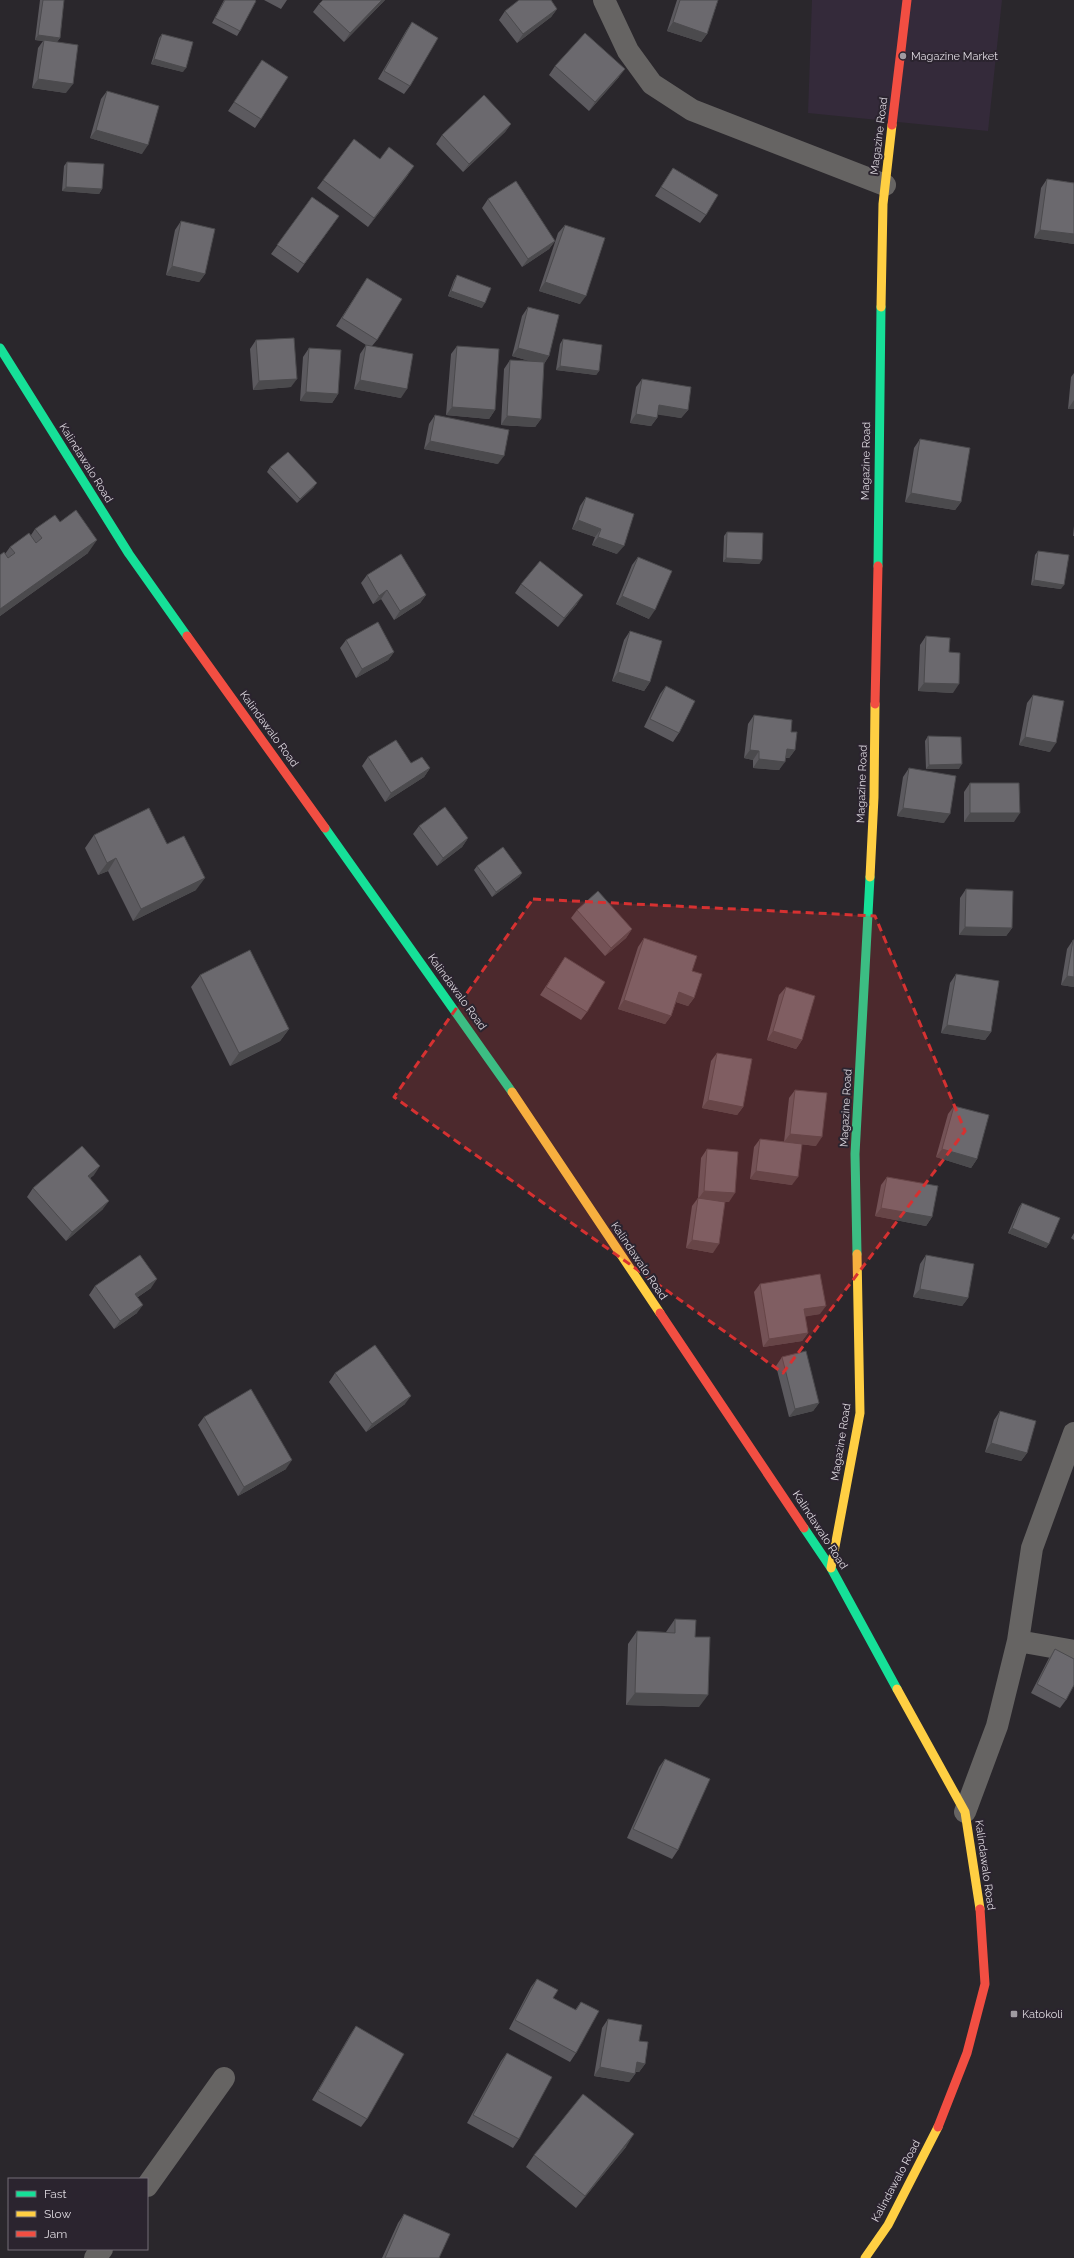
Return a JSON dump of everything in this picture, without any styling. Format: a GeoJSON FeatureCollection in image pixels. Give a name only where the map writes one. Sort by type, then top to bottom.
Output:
{"type":"FeatureCollection","features":[{"type":"Feature","properties":{"kind":"street"},"geometry":{"type":"LineString","coordinates":[[604,0],[628,52],[652,84],[692,110],[885,185]]}},
{"type":"Feature","properties":{"kind":"street","name":"Magazine Road"},"geometry":{"type":"LineString","coordinates":[[831,1568],[860,1413],[855,1154],[874,797],[882,204],[907,0]]}},
{"type":"Feature","properties":{"kind":"street","name":"Kalindawalo Road"},"geometry":{"type":"LineString","coordinates":[[0,348],[129,554],[485,1052],[831,1568],[965,1812],[981,1917],[985,1984],[967,2053],[939,2125],[888,2225],[865,2258]]}},
{"type":"Feature","properties":{"kind":"street"},"geometry":{"type":"LineString","coordinates":[[965,1812],[997,1726],[1018,1641],[1032,1548],[1074,1433]]}},
{"type":"Feature","properties":{"kind":"street"},"geometry":{"type":"LineString","coordinates":[[1018,1641],[1074,1651]]}},
{"type":"Feature","properties":{"kind":"street"},"geometry":{"type":"LineString","coordinates":[[148,2185],[224,2078]]}},
{"type":"Feature","properties":{"kind":"street"},"geometry":{"type":"LineString","coordinates":[[95,2258],[101,2250]]}},
{"type":"Feature","properties":{"kind":"highlighted area"},"geometry":{"type":"Polygon","coordinates":[[[533,899],[875,916],[965,1131],[783,1373],[394,1097],[533,899]]]}},
{"type":"Feature","properties":{"kind":"shaded area","name":"Magazine Market"},"geometry":{"type":"Polygon","coordinates":[[[812,0],[1002,0],[988,131],[808,113],[812,0]]]}},
{"type":"Feature","properties":{"kind":"building"},"geometry":{"type":"Polygon","coordinates":[[[43,0],[64,0],[60,38],[38,35],[43,0]]]}},
{"type":"Feature","properties":{"kind":"building"},"geometry":{"type":"Polygon","coordinates":[[[225,0],[256,1],[240,31],[215,18],[225,0]]]}},
{"type":"Feature","properties":{"kind":"building"},"geometry":{"type":"Polygon","coordinates":[[[323,0],[382,0],[350,33],[319,4],[323,0]]]}},
{"type":"Feature","properties":{"kind":"building"},"geometry":{"type":"Polygon","coordinates":[[[519,0],[551,0],[557,9],[523,34],[505,11],[519,0]]]}},
{"type":"Feature","properties":{"kind":"building"},"geometry":{"type":"Polygon","coordinates":[[[680,0],[718,0],[707,34],[673,22],[680,0]]]}},
{"type":"Feature","properties":{"kind":"building"},"geometry":{"type":"Polygon","coordinates":[[[412,22],[438,38],[410,86],[384,71],[412,22]]]}},
{"type":"Feature","properties":{"kind":"building"},"geometry":{"type":"Polygon","coordinates":[[[585,33],[625,69],[595,102],[555,66],[585,33]]]}},
{"type":"Feature","properties":{"kind":"building"},"geometry":{"type":"Polygon","coordinates":[[[162,34],[193,42],[186,68],[154,59],[162,34]]]}},
{"type":"Feature","properties":{"kind":"building"},"geometry":{"type":"Polygon","coordinates":[[[44,40],[78,45],[73,84],[38,79],[44,40]]]}},
{"type":"Feature","properties":{"kind":"building"},"geometry":{"type":"Polygon","coordinates":[[[262,60],[288,77],[261,119],[234,102],[262,60]]]}},
{"type":"Feature","properties":{"kind":"building"},"geometry":{"type":"Polygon","coordinates":[[[107,91],[159,106],[148,145],[96,130],[107,91]]]}},
{"type":"Feature","properties":{"kind":"building"},"geometry":{"type":"Polygon","coordinates":[[[484,95],[511,124],[469,164],[442,135],[484,95]]]}},
{"type":"Feature","properties":{"kind":"building"},"geometry":{"type":"Polygon","coordinates":[[[354,139],[380,159],[389,147],[414,166],[374,218],[323,180],[354,139]]]}},
{"type":"Feature","properties":{"kind":"building"},"geometry":{"type":"Polygon","coordinates":[[[67,162],[104,164],[102,189],[66,187],[67,162]]]}},
{"type":"Feature","properties":{"kind":"building"},"geometry":{"type":"Polygon","coordinates":[[[673,168],[718,195],[706,215],[661,187],[673,168]]]}},
{"type":"Feature","properties":{"kind":"building"},"geometry":{"type":"Polygon","coordinates":[[[1047,179],[1074,183],[1074,234],[1040,230],[1047,179]]]}},
{"type":"Feature","properties":{"kind":"building"},"geometry":{"type":"Polygon","coordinates":[[[516,181],[555,241],[528,259],[488,199],[516,181]]]}},
{"type":"Feature","properties":{"kind":"building"},"geometry":{"type":"Polygon","coordinates":[[[312,197],[339,216],[304,264],[277,245],[312,197]]]}},
{"type":"Feature","properties":{"kind":"building"},"geometry":{"type":"Polygon","coordinates":[[[181,221],[215,229],[205,274],[172,266],[181,221]]]}},
{"type":"Feature","properties":{"kind":"building"},"geometry":{"type":"Polygon","coordinates":[[[565,225],[605,238],[586,296],[545,282],[565,225]]]}},
{"type":"Feature","properties":{"kind":"building"},"geometry":{"type":"Polygon","coordinates":[[[457,275],[491,288],[485,303],[451,291],[457,275]]]}},
{"type":"Feature","properties":{"kind":"building"},"geometry":{"type":"Polygon","coordinates":[[[367,278],[402,299],[377,340],[342,318],[367,278]]]}},
{"type":"Feature","properties":{"kind":"building"},"geometry":{"type":"Polygon","coordinates":[[[528,307],[559,315],[549,356],[518,348],[528,307]]]}},
{"type":"Feature","properties":{"kind":"building"},"geometry":{"type":"Polygon","coordinates":[[[294,338],[297,379],[259,381],[256,340],[294,338]]]}},
{"type":"Feature","properties":{"kind":"building"},"geometry":{"type":"Polygon","coordinates":[[[563,339],[602,345],[599,371],[560,366],[563,339]]]}},
{"type":"Feature","properties":{"kind":"building"},"geometry":{"type":"Polygon","coordinates":[[[366,345],[413,354],[407,389],[360,380],[366,345]]]}},
{"type":"Feature","properties":{"kind":"building"},"geometry":{"type":"Polygon","coordinates":[[[457,346],[499,349],[495,410],[452,407],[457,346]]]}},
{"type":"Feature","properties":{"kind":"building"},"geometry":{"type":"Polygon","coordinates":[[[309,348],[341,350],[338,394],[306,392],[309,348]]]}},
{"type":"Feature","properties":{"kind":"building"},"geometry":{"type":"Polygon","coordinates":[[[510,360],[544,362],[541,419],[507,416],[510,360]]]}},
{"type":"Feature","properties":{"kind":"building"},"geometry":{"type":"Polygon","coordinates":[[[642,379],[691,387],[688,410],[659,405],[657,418],[636,414],[642,379]]]}},
{"type":"Feature","properties":{"kind":"building"},"geometry":{"type":"Polygon","coordinates":[[[435,415],[509,430],[504,456],[430,441],[435,415]]]}},
{"type":"Feature","properties":{"kind":"building"},"geometry":{"type":"Polygon","coordinates":[[[920,439],[970,448],[961,502],[911,493],[920,439]]]}},
{"type":"Feature","properties":{"kind":"building"},"geometry":{"type":"Polygon","coordinates":[[[288,452],[317,483],[300,499],[270,467],[288,452]]]}},
{"type":"Feature","properties":{"kind":"building"},"geometry":{"type":"Polygon","coordinates":[[[586,497],[634,514],[624,546],[598,537],[601,529],[578,520],[586,497]]]}},
{"type":"Feature","properties":{"kind":"building"},"geometry":{"type":"Polygon","coordinates":[[[76,510],[97,540],[0,609],[0,555],[4,552],[8,558],[15,553],[10,547],[29,533],[36,543],[42,538],[35,529],[55,515],[60,522],[76,510]]]}},
{"type":"Feature","properties":{"kind":"building"},"geometry":{"type":"Polygon","coordinates":[[[727,532],[763,533],[762,560],[726,558],[727,532]]]}},
{"type":"Feature","properties":{"kind":"building"},"geometry":{"type":"Polygon","coordinates":[[[1038,551],[1069,555],[1064,585],[1034,580],[1038,551]]]}},
{"type":"Feature","properties":{"kind":"building"},"geometry":{"type":"Polygon","coordinates":[[[401,554],[426,595],[400,611],[387,590],[379,596],[367,575],[401,554]]]}},
{"type":"Feature","properties":{"kind":"building"},"geometry":{"type":"Polygon","coordinates":[[[638,557],[672,571],[655,610],[622,596],[638,557]]]}},
{"type":"Feature","properties":{"kind":"building"},"geometry":{"type":"Polygon","coordinates":[[[540,561],[583,595],[564,618],[521,584],[540,561]]]}},
{"type":"Feature","properties":{"kind":"building"},"geometry":{"type":"Polygon","coordinates":[[[378,622],[394,652],[362,669],[346,640],[378,622]]]}},
{"type":"Feature","properties":{"kind":"building"},"geometry":{"type":"Polygon","coordinates":[[[630,631],[662,641],[650,682],[618,672],[630,631]]]}},
{"type":"Feature","properties":{"kind":"building"},"geometry":{"type":"Polygon","coordinates":[[[926,636],[950,638],[949,652],[960,653],[959,684],[924,683],[926,636]]]}},
{"type":"Feature","properties":{"kind":"building"},"geometry":{"type":"Polygon","coordinates":[[[666,686],[695,701],[679,733],[650,719],[666,686]]]}},
{"type":"Feature","properties":{"kind":"building"},"geometry":{"type":"Polygon","coordinates":[[[1033,695],[1064,701],[1056,743],[1025,737],[1033,695]]]}},
{"type":"Feature","properties":{"kind":"building"},"geometry":{"type":"Polygon","coordinates":[[[754,715],[792,720],[791,732],[797,732],[795,750],[787,749],[785,762],[759,759],[759,751],[750,750],[754,715]]]}},
{"type":"Feature","properties":{"kind":"building"},"geometry":{"type":"Polygon","coordinates":[[[928,736],[961,737],[962,764],[929,765],[928,736]]]}},
{"type":"Feature","properties":{"kind":"building"},"geometry":{"type":"Polygon","coordinates":[[[396,740],[411,763],[422,757],[430,768],[391,793],[368,757],[396,740]]]}},
{"type":"Feature","properties":{"kind":"building"},"geometry":{"type":"Polygon","coordinates":[[[909,768],[956,776],[950,814],[903,808],[909,768]]]}},
{"type":"Feature","properties":{"kind":"building"},"geometry":{"type":"Polygon","coordinates":[[[970,783],[1019,783],[1020,813],[970,813],[970,783]]]}},
{"type":"Feature","properties":{"kind":"building"},"geometry":{"type":"Polygon","coordinates":[[[445,807],[468,838],[443,858],[419,826],[445,807]]]}},
{"type":"Feature","properties":{"kind":"building"},"geometry":{"type":"Polygon","coordinates":[[[149,808],[167,844],[184,836],[205,878],[141,909],[116,858],[107,863],[94,835],[149,808]]]}},
{"type":"Feature","properties":{"kind":"building"},"geometry":{"type":"Polygon","coordinates":[[[503,847],[522,873],[496,892],[477,866],[503,847]]]}},
{"type":"Feature","properties":{"kind":"building"},"geometry":{"type":"Polygon","coordinates":[[[966,889],[1013,891],[1012,928],[965,927],[966,889]]]}},
{"type":"Feature","properties":{"kind":"building"},"geometry":{"type":"Polygon","coordinates":[[[598,891],[632,929],[611,948],[577,910],[598,891]]]}},
{"type":"Feature","properties":{"kind":"building"},"geometry":{"type":"Polygon","coordinates":[[[644,938],[697,956],[692,971],[702,974],[694,998],[679,992],[671,1016],[624,1000],[644,938]]]}},
{"type":"Feature","properties":{"kind":"building"},"geometry":{"type":"Polygon","coordinates":[[[1074,940],[1074,977],[1067,976],[1074,940]]]}},
{"type":"Feature","properties":{"kind":"building"},"geometry":{"type":"Polygon","coordinates":[[[250,950],[289,1029],[239,1053],[200,975],[250,950]]]}},
{"type":"Feature","properties":{"kind":"building"},"geometry":{"type":"Polygon","coordinates":[[[565,957],[605,982],[587,1012],[546,987],[565,957]]]}},
{"type":"Feature","properties":{"kind":"building"},"geometry":{"type":"Polygon","coordinates":[[[956,974],[999,981],[991,1032],[947,1025],[956,974]]]}},
{"type":"Feature","properties":{"kind":"building"},"geometry":{"type":"Polygon","coordinates":[[[786,987],[815,996],[802,1040],[773,1031],[786,987]]]}},
{"type":"Feature","properties":{"kind":"building"},"geometry":{"type":"Polygon","coordinates":[[[717,1053],[752,1059],[743,1107],[708,1100],[717,1053]]]}},
{"type":"Feature","properties":{"kind":"building"},"geometry":{"type":"Polygon","coordinates":[[[795,1090],[827,1093],[822,1137],[790,1134],[795,1090]]]}},
{"type":"Feature","properties":{"kind":"building"},"geometry":{"type":"Polygon","coordinates":[[[954,1106],[989,1115],[977,1159],[942,1149],[954,1106]]]}},
{"type":"Feature","properties":{"kind":"building"},"geometry":{"type":"Polygon","coordinates":[[[760,1139],[802,1144],[798,1177],[756,1171],[760,1139]]]}},
{"type":"Feature","properties":{"kind":"building"},"geometry":{"type":"Polygon","coordinates":[[[82,1146],[100,1166],[88,1176],[109,1201],[72,1232],[33,1188],[82,1146]]]}},
{"type":"Feature","properties":{"kind":"building"},"geometry":{"type":"Polygon","coordinates":[[[707,1149],[738,1152],[735,1193],[704,1191],[707,1149]]]}},
{"type":"Feature","properties":{"kind":"building"},"geometry":{"type":"Polygon","coordinates":[[[887,1177],[938,1186],[932,1217],[881,1208],[887,1177]]]}},
{"type":"Feature","properties":{"kind":"building"},"geometry":{"type":"Polygon","coordinates":[[[698,1198],[725,1202],[719,1244],[692,1240],[698,1198]]]}},
{"type":"Feature","properties":{"kind":"building"},"geometry":{"type":"Polygon","coordinates":[[[1022,1203],[1060,1218],[1049,1244],[1012,1228],[1022,1203]]]}},
{"type":"Feature","properties":{"kind":"building"},"geometry":{"type":"Polygon","coordinates":[[[140,1255],[157,1279],[135,1294],[143,1305],[120,1321],[95,1286],[140,1255]]]}},
{"type":"Feature","properties":{"kind":"building"},"geometry":{"type":"Polygon","coordinates":[[[926,1255],[974,1264],[968,1298],[920,1289],[926,1255]]]}},
{"type":"Feature","properties":{"kind":"building"},"geometry":{"type":"Polygon","coordinates":[[[820,1274],[826,1306],[804,1309],[808,1333],[769,1339],[760,1284],[820,1274]]]}},
{"type":"Feature","properties":{"kind":"building"},"geometry":{"type":"Polygon","coordinates":[[[375,1345],[411,1396],[372,1424],[335,1373],[375,1345]]]}},
{"type":"Feature","properties":{"kind":"building"},"geometry":{"type":"Polygon","coordinates":[[[806,1351],[819,1403],[795,1409],[782,1357],[806,1351]]]}},
{"type":"Feature","properties":{"kind":"building"},"geometry":{"type":"Polygon","coordinates":[[[251,1389],[292,1460],[244,1487],[204,1417],[251,1389]]]}},
{"type":"Feature","properties":{"kind":"building"},"geometry":{"type":"Polygon","coordinates":[[[1000,1411],[1036,1421],[1027,1453],[991,1443],[1000,1411]]]}},
{"type":"Feature","properties":{"kind":"building"},"geometry":{"type":"Polygon","coordinates":[[[675,1619],[696,1620],[695,1637],[710,1637],[708,1695],[635,1693],[637,1631],[675,1633],[675,1619]]]}},
{"type":"Feature","properties":{"kind":"building"},"geometry":{"type":"Polygon","coordinates":[[[1055,1649],[1074,1659],[1074,1685],[1066,1700],[1037,1684],[1055,1649]]]}},
{"type":"Feature","properties":{"kind":"building"},"geometry":{"type":"Polygon","coordinates":[[[665,1759],[710,1779],[678,1850],[633,1829],[665,1759]]]}},
{"type":"Feature","properties":{"kind":"building"},"geometry":{"type":"Polygon","coordinates":[[[537,1979],[558,1990],[553,1998],[576,2010],[581,2002],[599,2011],[576,2053],[515,2020],[537,1979]]]}},
{"type":"Feature","properties":{"kind":"building"},"geometry":{"type":"Polygon","coordinates":[[[608,2019],[642,2025],[639,2041],[648,2042],[645,2064],[637,2062],[635,2074],[600,2067],[608,2019]]]}},
{"type":"Feature","properties":{"kind":"building"},"geometry":{"type":"Polygon","coordinates":[[[356,2026],[404,2054],[367,2119],[318,2091],[356,2026]]]}},
{"type":"Feature","properties":{"kind":"building"},"geometry":{"type":"Polygon","coordinates":[[[507,2053],[552,2077],[519,2139],[473,2115],[507,2053]]]}},
{"type":"Feature","properties":{"kind":"building"},"geometry":{"type":"Polygon","coordinates":[[[583,2094],[634,2134],[585,2196],[534,2155],[583,2094]]]}},
{"type":"Feature","properties":{"kind":"building"},"geometry":{"type":"Polygon","coordinates":[[[404,2214],[450,2234],[439,2258],[385,2258],[404,2214]]]}},
{"type":"Feature","properties":{"kind":"traffic: fast"},"geometry":{"type":"LineString","coordinates":[[878,566],[881,307]]}},
{"type":"Feature","properties":{"kind":"traffic: fast"},"geometry":{"type":"LineString","coordinates":[[0,348],[129,554],[187,636]]}},
{"type":"Feature","properties":{"kind":"traffic: fast"},"geometry":{"type":"LineString","coordinates":[[325,828],[512,1092]]}},
{"type":"Feature","properties":{"kind":"traffic: fast"},"geometry":{"type":"LineString","coordinates":[[857,1254],[855,1154],[870,877]]}},
{"type":"Feature","properties":{"kind":"traffic: fast"},"geometry":{"type":"LineString","coordinates":[[804,1528],[831,1568],[897,1689]]}},
{"type":"Feature","properties":{"kind":"traffic: slow"},"geometry":{"type":"LineString","coordinates":[[881,307],[883,204],[892,125]]}},
{"type":"Feature","properties":{"kind":"traffic: slow"},"geometry":{"type":"LineString","coordinates":[[870,877],[874,797],[875,704]]}},
{"type":"Feature","properties":{"kind":"traffic: slow"},"geometry":{"type":"LineString","coordinates":[[512,1092],[660,1313]]}},
{"type":"Feature","properties":{"kind":"traffic: slow"},"geometry":{"type":"LineString","coordinates":[[831,1568],[860,1413],[857,1254]]}},
{"type":"Feature","properties":{"kind":"traffic: slow"},"geometry":{"type":"LineString","coordinates":[[897,1689],[965,1812],[980,1909]]}},
{"type":"Feature","properties":{"kind":"traffic: slow"},"geometry":{"type":"LineString","coordinates":[[865,2258],[888,2225],[938,2127]]}},
{"type":"Feature","properties":{"kind":"traffic: jam"},"geometry":{"type":"LineString","coordinates":[[892,125],[907,0]]}},
{"type":"Feature","properties":{"kind":"traffic: jam"},"geometry":{"type":"LineString","coordinates":[[875,704],[878,566]]}},
{"type":"Feature","properties":{"kind":"traffic: jam"},"geometry":{"type":"LineString","coordinates":[[187,636],[325,828]]}},
{"type":"Feature","properties":{"kind":"traffic: jam"},"geometry":{"type":"LineString","coordinates":[[660,1313],[804,1528]]}},
{"type":"Feature","properties":{"kind":"traffic: jam"},"geometry":{"type":"LineString","coordinates":[[938,2127],[967,2053],[985,1984],[980,1909]]}},
{"type":"Feature","properties":{"kind":"place","name":"Magazine Market"},"geometry":{"type":"Point","coordinates":[903,56]}},
{"type":"Feature","properties":{"kind":"place","name":"Katokoli"},"geometry":{"type":"Point","coordinates":[1014,2014]}}]}
